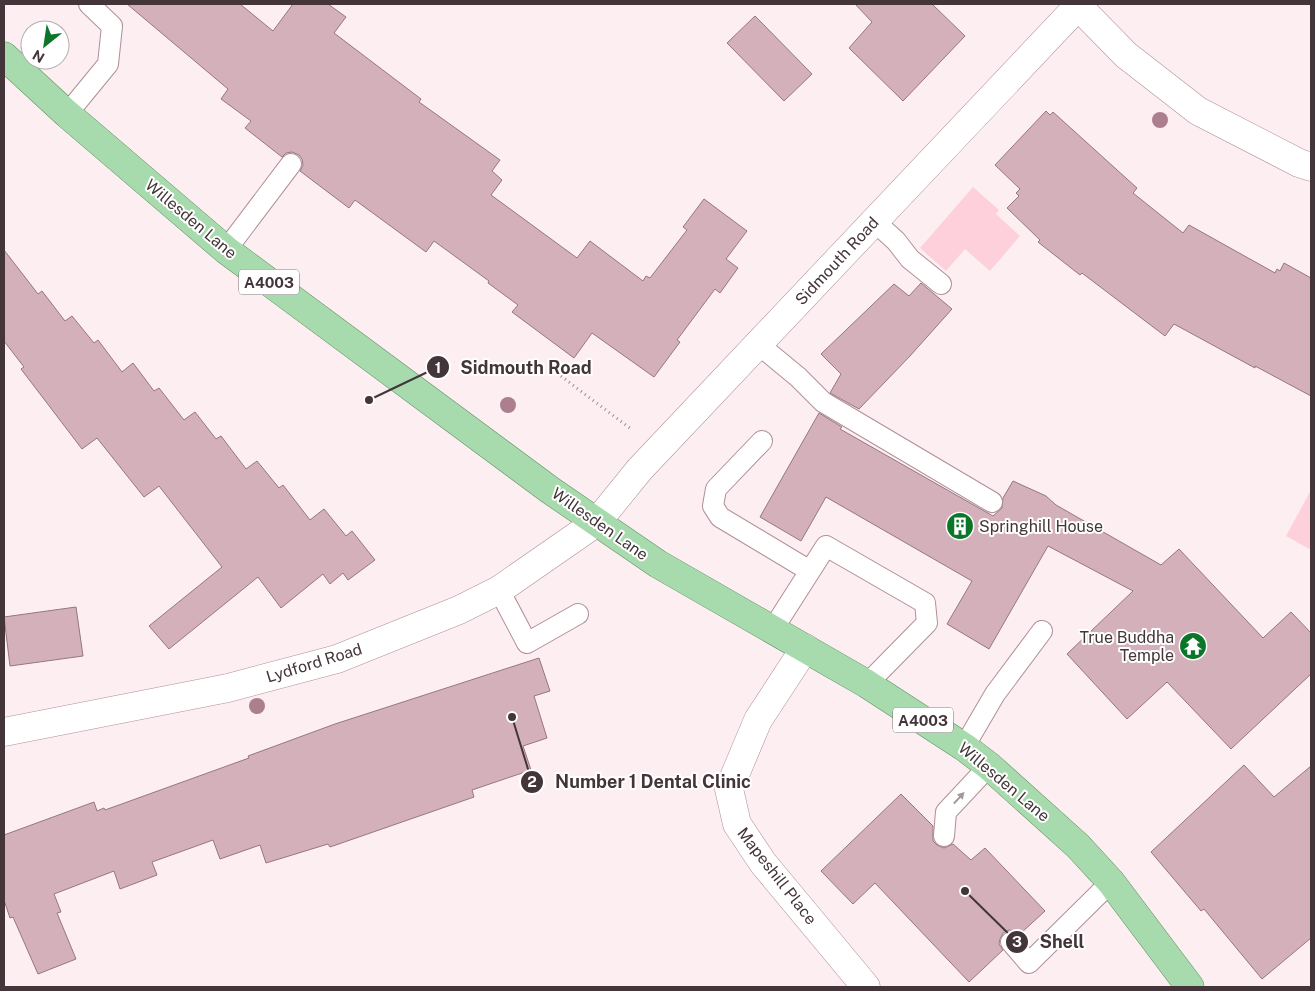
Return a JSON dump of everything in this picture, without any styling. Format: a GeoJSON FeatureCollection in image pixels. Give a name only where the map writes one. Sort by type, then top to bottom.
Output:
{"type":"FeatureCollection","features":[{"type":"Feature","properties":{"kind":"main road","name":"Willesden Lane"},"geometry":{"type":"LineString","coordinates":[[4,56],[67,114],[226,250],[525,471],[658,564],[867,684],[964,747],[989,766],[1078,846],[1111,882],[1190,987]]}},
{"type":"Feature","properties":{"kind":"street"},"geometry":{"type":"LineString","coordinates":[[1078,5],[1126,55],[1198,111],[1299,163],[1311,167]]}},
{"type":"Feature","properties":{"kind":"street","name":"Sidmouth Road"},"geometry":{"type":"LineString","coordinates":[[597,522],[640,469],[1078,5]]}},
{"type":"Feature","properties":{"kind":"street","name":"Lydford Road"},"geometry":{"type":"LineString","coordinates":[[4,732],[228,688],[337,659],[459,610],[498,590],[597,522]]}},
{"type":"Feature","properties":{"kind":"street","name":"Mapeshill Place"},"geometry":{"type":"LineString","coordinates":[[805,648],[758,720],[729,789],[737,824],[764,863],[866,987]]}},
{"type":"Feature","properties":{"kind":"lane"},"geometry":{"type":"LineString","coordinates":[[67,114],[108,64],[112,26],[89,4]]}},
{"type":"Feature","properties":{"kind":"lane"},"geometry":{"type":"LineString","coordinates":[[226,250],[291,164]]}},
{"type":"Feature","properties":{"kind":"lane"},"geometry":{"type":"LineString","coordinates":[[874,221],[896,241],[910,259],[941,284]]}},
{"type":"Feature","properties":{"kind":"lane"},"geometry":{"type":"LineString","coordinates":[[758,344],[798,377],[823,402],[992,502]]}},
{"type":"Feature","properties":{"kind":"lane"},"geometry":{"type":"LineString","coordinates":[[762,441],[716,489],[713,506],[720,517],[810,571]]}},
{"type":"Feature","properties":{"kind":"lane"},"geometry":{"type":"LineString","coordinates":[[773,629],[826,546],[925,603],[927,623],[867,684]]}},
{"type":"Feature","properties":{"kind":"lane"},"geometry":{"type":"LineString","coordinates":[[498,590],[527,643],[578,614]]}},
{"type":"Feature","properties":{"kind":"lane"},"geometry":{"type":"LineString","coordinates":[[964,747],[995,694],[1042,632]]}},
{"type":"Feature","properties":{"kind":"lane"},"geometry":{"type":"LineString","coordinates":[[944,836],[946,812],[989,766]]}},
{"type":"Feature","properties":{"kind":"lane"},"geometry":{"type":"LineString","coordinates":[[1011,942],[1029,963],[1111,882]]}},
{"type":"Feature","properties":{"kind":"path"},"geometry":{"type":"LineString","coordinates":[[553,370],[635,432]]}},
{"type":"Feature","properties":{"kind":"shaded area"},"geometry":{"type":"Polygon","coordinates":[[[973,187],[999,210],[996,214],[1020,236],[990,271],[965,249],[946,271],[920,248],[973,187]]]}},
{"type":"Feature","properties":{"kind":"shaded area"},"geometry":{"type":"Polygon","coordinates":[[[1311,490],[1311,550],[1286,536],[1311,490]]]}},
{"type":"Feature","properties":{"kind":"building"},"geometry":{"type":"Polygon","coordinates":[[[127,4],[240,4],[273,31],[293,4],[328,4],[346,17],[334,33],[421,99],[419,102],[500,160],[492,171],[502,180],[491,195],[577,258],[590,241],[643,281],[646,276],[650,278],[687,230],[683,227],[704,199],[747,231],[726,259],[738,268],[720,293],[715,289],[677,340],[680,342],[654,377],[592,333],[574,358],[512,312],[518,305],[488,283],[489,281],[434,241],[426,252],[355,200],[349,208],[300,171],[303,165],[299,155],[292,152],[286,153],[282,157],[245,128],[251,121],[221,99],[228,89],[127,4]]]}},
{"type":"Feature","properties":{"kind":"building"},"geometry":{"type":"Polygon","coordinates":[[[855,4],[932,4],[965,36],[903,101],[849,48],[872,22],[855,4]]]}},
{"type":"Feature","properties":{"kind":"building"},"geometry":{"type":"Polygon","coordinates":[[[755,16],[812,74],[784,101],[727,43],[755,16]]]}},
{"type":"Feature","properties":{"kind":"building"},"geometry":{"type":"Polygon","coordinates":[[[1046,111],[1050,115],[1053,112],[1137,188],[1133,193],[1183,233],[1189,225],[1275,273],[1277,269],[1280,271],[1284,263],[1311,278],[1311,396],[1174,324],[1165,336],[1082,273],[1080,275],[1038,242],[1040,240],[1007,208],[1019,196],[1016,193],[1020,189],[995,165],[1046,111]]]}},
{"type":"Feature","properties":{"kind":"building"},"geometry":{"type":"Polygon","coordinates":[[[4,250],[38,294],[42,291],[65,321],[72,316],[94,343],[98,340],[122,372],[133,363],[154,391],[159,388],[184,420],[195,412],[216,439],[221,436],[246,469],[257,461],[279,488],[283,485],[310,520],[324,509],[346,536],[352,531],[375,560],[348,580],[343,573],[330,584],[323,574],[281,608],[258,577],[169,649],[149,626],[222,567],[159,486],[144,497],[97,438],[82,449],[21,369],[24,367],[4,341],[4,250]]]}},
{"type":"Feature","properties":{"kind":"building"},"geometry":{"type":"Polygon","coordinates":[[[921,283],[952,309],[859,409],[830,393],[841,374],[821,354],[894,284],[909,296],[921,283]]]}},
{"type":"Feature","properties":{"kind":"building"},"geometry":{"type":"Polygon","coordinates":[[[819,413],[842,427],[840,429],[993,516],[1002,508],[1003,498],[1013,481],[1046,496],[1056,505],[1161,565],[1179,549],[1263,638],[1291,612],[1311,633],[1311,674],[1231,749],[1167,682],[1127,719],[1067,654],[1133,591],[1048,546],[989,649],[947,624],[972,581],[826,497],[801,541],[760,517],[819,413]]]}},
{"type":"Feature","properties":{"kind":"building"},"geometry":{"type":"Polygon","coordinates":[[[76,607],[83,656],[10,666],[4,617],[76,607]]]}},
{"type":"Feature","properties":{"kind":"building"},"geometry":{"type":"Polygon","coordinates":[[[539,658],[550,691],[534,696],[547,738],[523,746],[531,770],[472,790],[474,797],[330,847],[328,844],[266,863],[260,845],[220,859],[213,840],[152,862],[157,875],[120,889],[114,871],[54,894],[61,912],[57,913],[76,959],[38,974],[13,917],[10,918],[4,900],[4,835],[94,802],[97,811],[104,808],[105,810],[249,758],[248,756],[335,724],[539,658]]]}},
{"type":"Feature","properties":{"kind":"building"},"geometry":{"type":"Polygon","coordinates":[[[1244,765],[1274,797],[1311,766],[1311,938],[1262,979],[1204,909],[1201,911],[1151,852],[1244,765]]]}},
{"type":"Feature","properties":{"kind":"building"},"geometry":{"type":"Polygon","coordinates":[[[901,794],[933,826],[933,841],[937,845],[944,848],[953,844],[971,860],[985,848],[1045,911],[1020,934],[1009,930],[1003,933],[999,944],[1003,950],[969,982],[875,883],[853,904],[821,871],[901,794]]]}},
{"type":"Feature","properties":{"kind":"place","name":"Sidmouth Road"},"geometry":{"type":"Point","coordinates":[369,400]}},
{"type":"Feature","properties":{"kind":"place","name":"Springhill House"},"geometry":{"type":"Point","coordinates":[960,526]}},
{"type":"Feature","properties":{"kind":"place","name":"True Buddha Temple"},"geometry":{"type":"Point","coordinates":[1193,646]}},
{"type":"Feature","properties":{"kind":"place","name":"Number 1 Dental Clinic"},"geometry":{"type":"Point","coordinates":[512,717]}},
{"type":"Feature","properties":{"kind":"place","name":"Shell"},"geometry":{"type":"Point","coordinates":[965,891]}}]}
